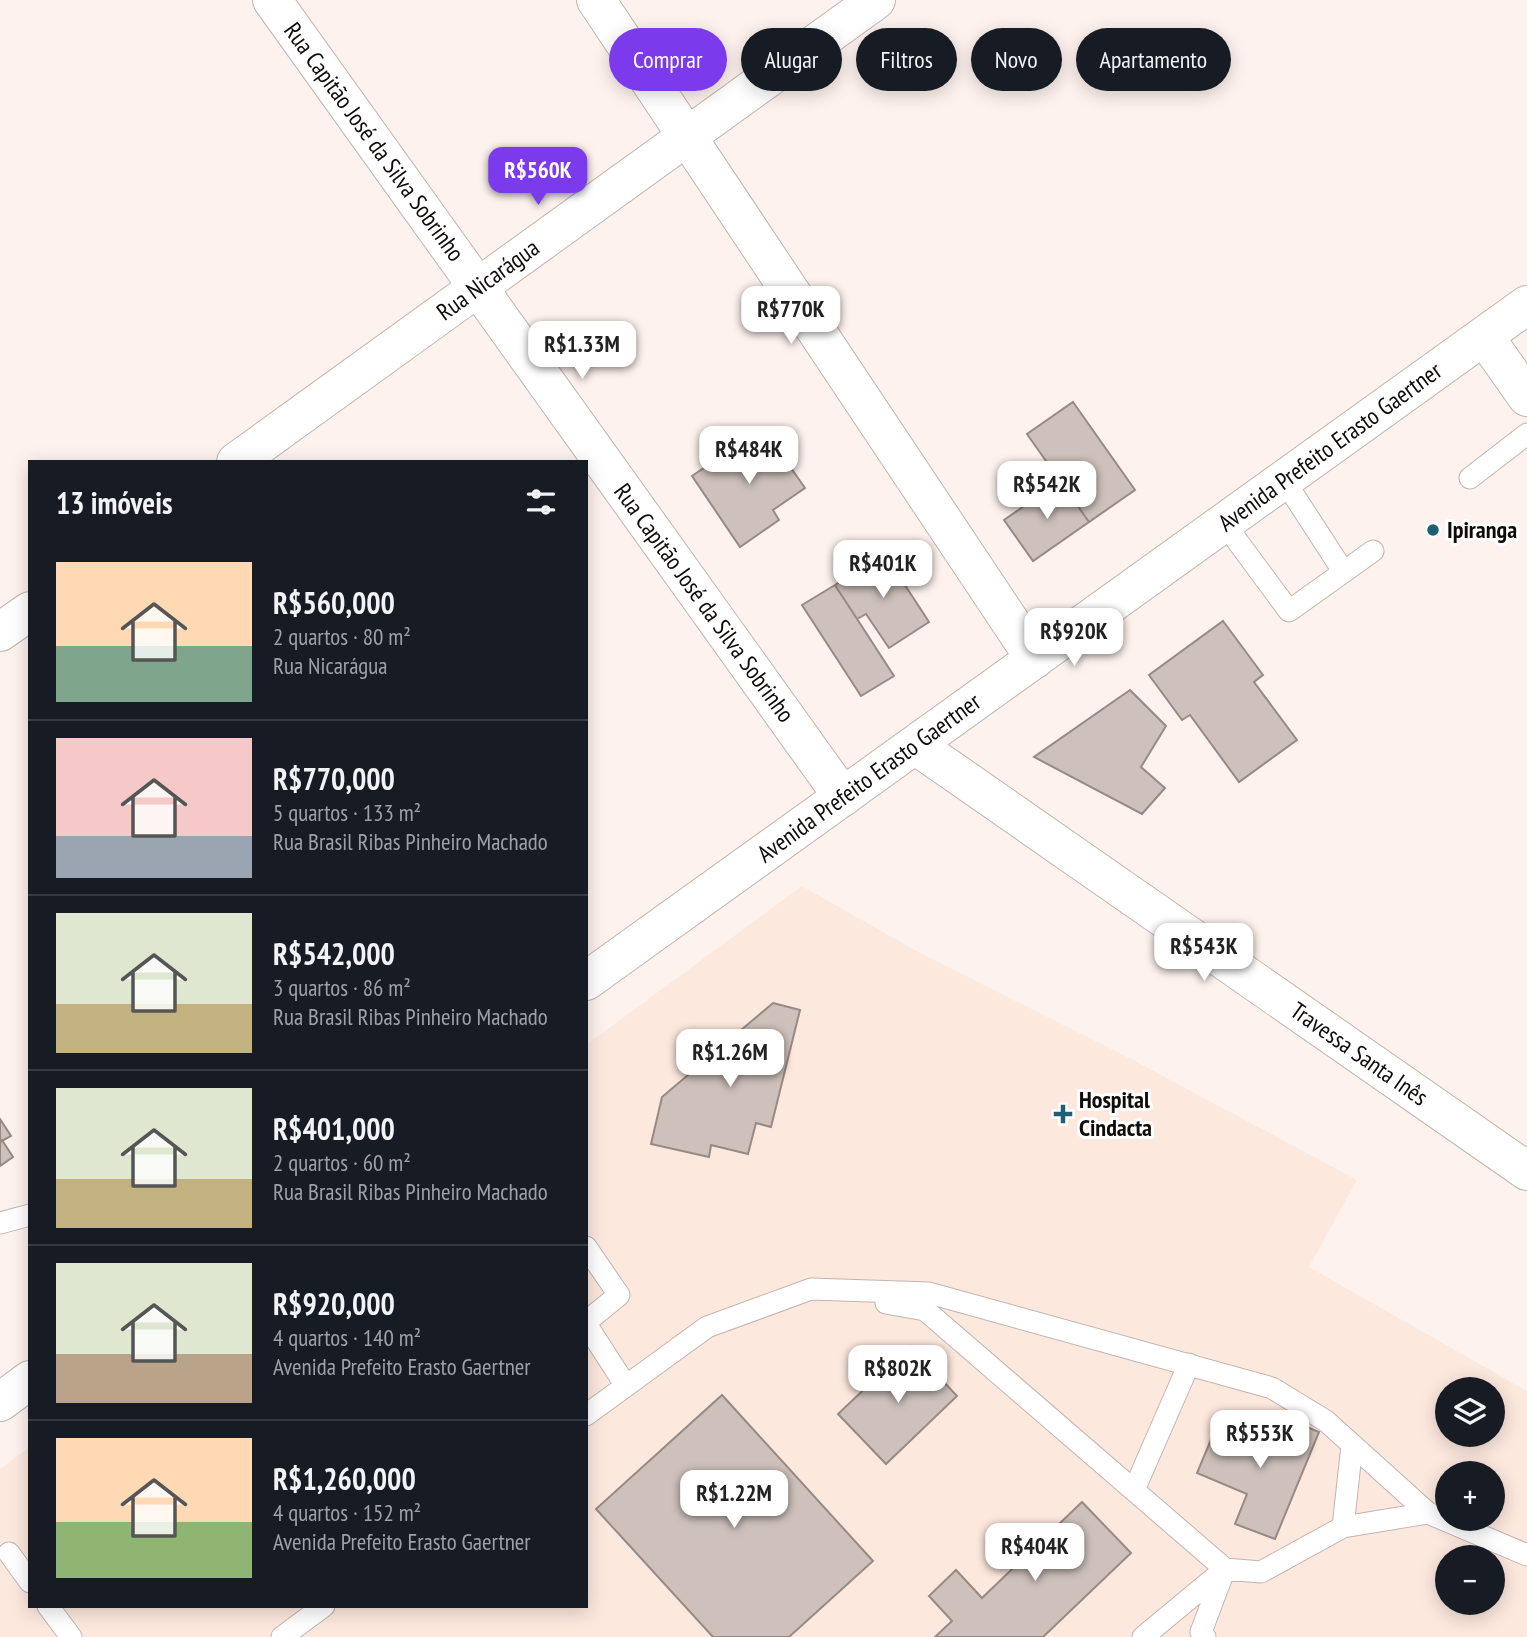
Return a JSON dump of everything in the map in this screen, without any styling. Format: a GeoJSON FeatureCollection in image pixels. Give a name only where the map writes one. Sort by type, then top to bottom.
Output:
{"type":"FeatureCollection","features":[{"type":"Feature","properties":{"kind":"street","name":"Rua Capitão José da Silva Sobrinho"},"geometry":{"type":"LineString","coordinates":[[272,0],[843,797]]}},
{"type":"Feature","properties":{"kind":"street"},"geometry":{"type":"LineString","coordinates":[[596,0],[1035,659]]}},
{"type":"Feature","properties":{"kind":"street","name":"Rua Nicarágua"},"geometry":{"type":"LineString","coordinates":[[239,460],[876,0]]}},
{"type":"Feature","properties":{"kind":"street","name":"Avenida Prefeito Erasto Gaertner"},"geometry":{"type":"LineString","coordinates":[[588,980],[1527,305]]}},
{"type":"Feature","properties":{"kind":"street"},"geometry":{"type":"LineString","coordinates":[[1484,336],[1527,397]]}},
{"type":"Feature","properties":{"kind":"street"},"geometry":{"type":"LineString","coordinates":[[0,632],[28,612]]}},
{"type":"Feature","properties":{"kind":"street","name":"Travessa Santa Inês"},"geometry":{"type":"LineString","coordinates":[[915,745],[1527,1171]]}},
{"type":"Feature","properties":{"kind":"street"},"geometry":{"type":"LineString","coordinates":[[0,1380],[28,1378]]}},
{"type":"Feature","properties":{"kind":"street"},"geometry":{"type":"LineString","coordinates":[[0,1402],[28,1380]]}},
{"type":"Feature","properties":{"kind":"lane"},"geometry":{"type":"LineString","coordinates":[[1470,478],[1527,434]]}},
{"type":"Feature","properties":{"kind":"lane"},"geometry":{"type":"LineString","coordinates":[[1284,480],[1343,571]]}},
{"type":"Feature","properties":{"kind":"lane"},"geometry":{"type":"LineString","coordinates":[[1224,523],[1289,611],[1373,551]]}},
{"type":"Feature","properties":{"kind":"lane"},"geometry":{"type":"LineString","coordinates":[[0,1223],[28,1216]]}},
{"type":"Feature","properties":{"kind":"lane"},"geometry":{"type":"LineString","coordinates":[[588,1250],[619,1295],[588,1321]]}},
{"type":"Feature","properties":{"kind":"lane"},"geometry":{"type":"LineString","coordinates":[[811,1289],[925,1310],[1225,1569],[1261,1572],[1343,1527],[1428,1513]]}},
{"type":"Feature","properties":{"kind":"lane"},"geometry":{"type":"LineString","coordinates":[[588,1414],[707,1327],[811,1289],[929,1293],[1272,1388],[1326,1421],[1428,1513],[1527,1555]]}},
{"type":"Feature","properties":{"kind":"lane"},"geometry":{"type":"LineString","coordinates":[[588,1326],[626,1386]]}},
{"type":"Feature","properties":{"kind":"lane"},"geometry":{"type":"LineString","coordinates":[[1134,1490],[1189,1364]]}},
{"type":"Feature","properties":{"kind":"lane"},"geometry":{"type":"LineString","coordinates":[[1343,1527],[1352,1445]]}},
{"type":"Feature","properties":{"kind":"lane"},"geometry":{"type":"LineString","coordinates":[[9,1553],[28,1579]]}},
{"type":"Feature","properties":{"kind":"lane"},"geometry":{"type":"LineString","coordinates":[[1143,1637],[1225,1569]]}},
{"type":"Feature","properties":{"kind":"lane"},"geometry":{"type":"LineString","coordinates":[[1205,1637],[1201,1632],[1225,1569]]}},
{"type":"Feature","properties":{"kind":"lane"},"geometry":{"type":"LineString","coordinates":[[49,1608],[71,1637]]}},
{"type":"Feature","properties":{"kind":"lane"},"geometry":{"type":"LineString","coordinates":[[282,1637],[321,1608]]}},
{"type":"Feature","properties":{"kind":"shaded area"},"geometry":{"type":"Polygon","coordinates":[[[802,886],[920,953],[1135,1061],[1357,1180],[1309,1267],[1502,1377],[1435,1377],[1435,1447],[1505,1447],[1505,1378],[1527,1391],[1527,1637],[0,1637],[0,1469],[28,1448],[28,1608],[588,1608],[588,1044],[802,886]]]}},
{"type":"Feature","properties":{"kind":"building"},"geometry":{"type":"Polygon","coordinates":[[[1073,402],[1135,490],[1089,522],[1027,434],[1073,402]]]}},
{"type":"Feature","properties":{"kind":"building"},"geometry":{"type":"Polygon","coordinates":[[[763,428],[805,488],[773,510],[779,520],[740,547],[692,476],[763,428]]]}},
{"type":"Feature","properties":{"kind":"building"},"geometry":{"type":"Polygon","coordinates":[[[1060,481],[1089,522],[1033,561],[1004,520],[1060,481]]]}},
{"type":"Feature","properties":{"kind":"building"},"geometry":{"type":"Polygon","coordinates":[[[884,553],[929,622],[889,648],[866,614],[857,619],[835,585],[884,553]]]}},
{"type":"Feature","properties":{"kind":"building"},"geometry":{"type":"Polygon","coordinates":[[[835,585],[894,676],[861,696],[802,605],[835,585]]]}},
{"type":"Feature","properties":{"kind":"building"},"geometry":{"type":"Polygon","coordinates":[[[1223,621],[1263,675],[1254,682],[1297,740],[1239,782],[1190,715],[1182,720],[1149,675],[1223,621]]]}},
{"type":"Feature","properties":{"kind":"building"},"geometry":{"type":"Polygon","coordinates":[[[1130,690],[1166,726],[1141,767],[1165,788],[1142,814],[1034,757],[1130,690]]]}},
{"type":"Feature","properties":{"kind":"building"},"geometry":{"type":"Polygon","coordinates":[[[773,1003],[800,1010],[771,1127],[756,1123],[748,1154],[711,1145],[709,1157],[651,1144],[662,1097],[773,1003]]]}},
{"type":"Feature","properties":{"kind":"building"},"geometry":{"type":"Polygon","coordinates":[[[0,1119],[11,1136],[0,1142],[0,1119]]]}},
{"type":"Feature","properties":{"kind":"building"},"geometry":{"type":"Polygon","coordinates":[[[2,1140],[13,1157],[0,1166],[0,1142],[2,1140]]]}},
{"type":"Feature","properties":{"kind":"building"},"geometry":{"type":"Polygon","coordinates":[[[910,1346],[957,1396],[886,1464],[838,1414],[910,1346]]]}},
{"type":"Feature","properties":{"kind":"building"},"geometry":{"type":"Polygon","coordinates":[[[722,1395],[873,1561],[789,1637],[713,1637],[596,1509],[722,1395]]]}},
{"type":"Feature","properties":{"kind":"building"},"geometry":{"type":"Polygon","coordinates":[[[1283,1417],[1319,1432],[1275,1539],[1235,1524],[1247,1494],[1197,1473],[1220,1418],[1274,1440],[1283,1417]]]}},
{"type":"Feature","properties":{"kind":"building"},"geometry":{"type":"Polygon","coordinates":[[[1082,1502],[1131,1553],[1043,1637],[935,1637],[952,1621],[929,1596],[956,1570],[982,1598],[1082,1502]]]}},
{"type":"Feature","properties":{"kind":"place","name":"Ipiranga"},"geometry":{"type":"Point","coordinates":[1433,530]}},
{"type":"Feature","properties":{"kind":"place","name":"Hospital Cindacta"},"geometry":{"type":"Point","coordinates":[1063,1114]}}]}
